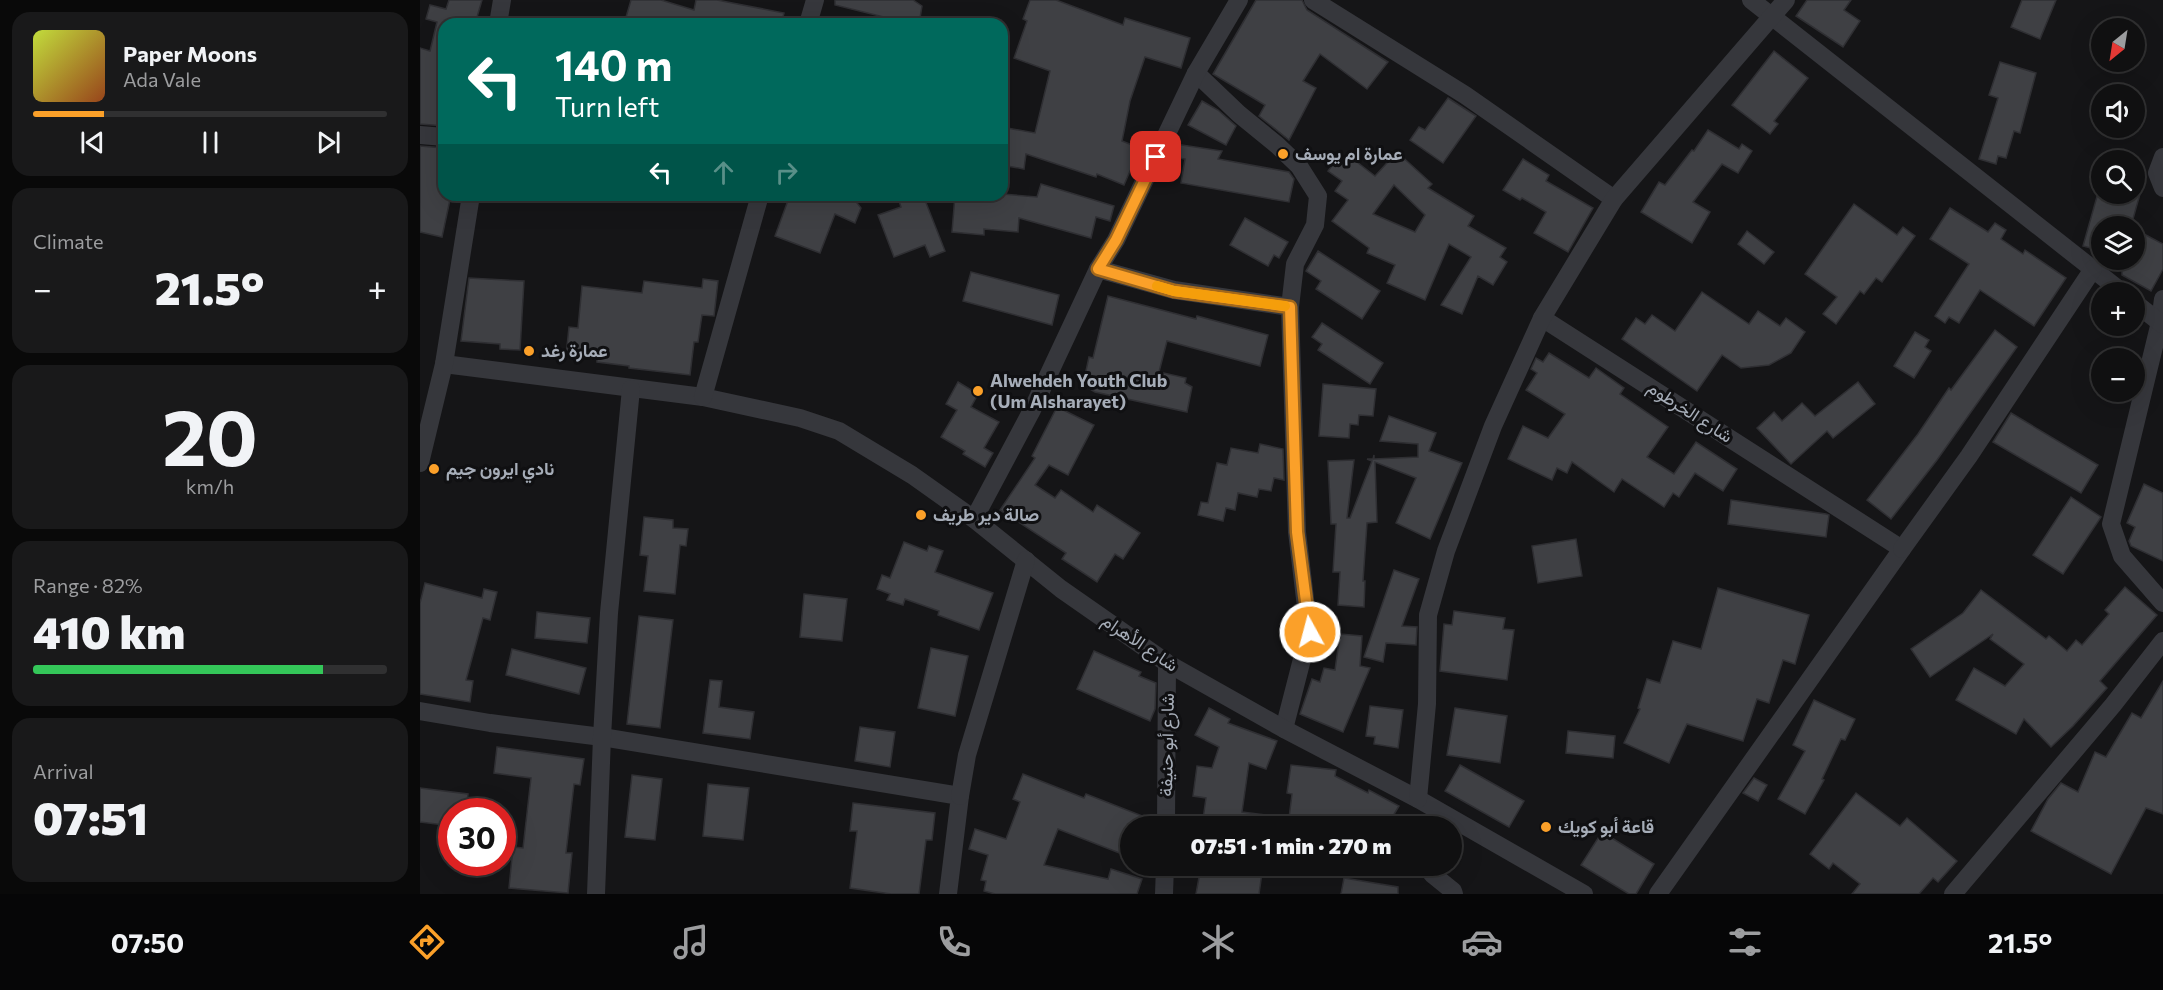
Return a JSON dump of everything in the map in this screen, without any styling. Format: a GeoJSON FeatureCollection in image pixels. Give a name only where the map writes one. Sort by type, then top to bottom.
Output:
{"type":"FeatureCollection","features":[{"type":"Feature","properties":{"kind":"street"},"geometry":{"type":"LineString","coordinates":[[499,18],[502,0]]}},
{"type":"Feature","properties":{"kind":"street"},"geometry":{"type":"LineString","coordinates":[[974,519],[1032,410],[1098,269],[1116,240],[1196,73],[1239,0]]}},
{"type":"Feature","properties":{"kind":"street"},"geometry":{"type":"LineString","coordinates":[[1313,0],[1465,95],[1614,199]]}},
{"type":"Feature","properties":{"kind":"street"},"geometry":{"type":"LineString","coordinates":[[1751,0],[2091,267]]}},
{"type":"Feature","properties":{"kind":"street"},"geometry":{"type":"LineString","coordinates":[[1418,799],[1426,704],[1428,615],[1446,551],[1493,426],[1542,318],[1614,199],[1786,0]]}},
{"type":"Feature","properties":{"kind":"street"},"geometry":{"type":"LineString","coordinates":[[809,18],[811,1]]}},
{"type":"Feature","properties":{"kind":"street"},"geometry":{"type":"LineString","coordinates":[[1196,73],[1299,166],[1318,196],[1315,225],[1295,264],[1290,307],[1297,532],[1310,632],[1284,729]]}},
{"type":"Feature","properties":{"kind":"street"},"geometry":{"type":"LineString","coordinates":[[420,135],[438,136]]}},
{"type":"Feature","properties":{"kind":"street"},"geometry":{"type":"LineString","coordinates":[[2163,157],[2157,173],[2163,188]]}},
{"type":"Feature","properties":{"kind":"street"},"geometry":{"type":"LineString","coordinates":[[420,463],[444,364],[470,201]]}},
{"type":"Feature","properties":{"kind":"street"},"geometry":{"type":"LineString","coordinates":[[703,397],[758,201]]}},
{"type":"Feature","properties":{"kind":"street"},"geometry":{"type":"LineString","coordinates":[[1098,269],[1174,291],[1290,307]]}},
{"type":"Feature","properties":{"kind":"street"},"geometry":{"type":"LineString","coordinates":[[1658,894],[1969,456],[2092,270]]}},
{"type":"Feature","properties":{"kind":"street"},"geometry":{"type":"LineString","coordinates":[[2094,270],[2109,282]]}},
{"type":"Feature","properties":{"kind":"street"},"geometry":{"type":"LineString","coordinates":[[2163,299],[2161,324],[2111,524],[2122,556],[2163,603]]}},
{"type":"Feature","properties":{"kind":"street"},"geometry":{"type":"LineString","coordinates":[[2145,311],[2161,324]]}},
{"type":"Feature","properties":{"kind":"street","name":"شارع الخرطوم"},"geometry":{"type":"LineString","coordinates":[[1542,318],[1902,549]]}},
{"type":"Feature","properties":{"kind":"street","name":"شارع الأهرام"},"geometry":{"type":"LineString","coordinates":[[444,364],[703,397],[801,418],[839,431],[912,475],[974,519],[1061,589],[1167,663],[1284,729],[1418,799],[1584,894]]}},
{"type":"Feature","properties":{"kind":"street"},"geometry":{"type":"LineString","coordinates":[[596,894],[609,613],[631,389]]}},
{"type":"Feature","properties":{"kind":"street"},"geometry":{"type":"LineString","coordinates":[[948,894],[967,755],[1026,560]]}},
{"type":"Feature","properties":{"kind":"street"},"geometry":{"type":"LineString","coordinates":[[1953,894],[2113,705],[2163,641]]}},
{"type":"Feature","properties":{"kind":"street","name":"شارع أبو حنيفة"},"geometry":{"type":"LineString","coordinates":[[1166,816],[1167,663]]}},
{"type":"Feature","properties":{"kind":"street"},"geometry":{"type":"LineString","coordinates":[[420,711],[490,723],[602,737],[960,796]]}},
{"type":"Feature","properties":{"kind":"street"},"geometry":{"type":"LineString","coordinates":[[1164,894],[1165,876]]}},
{"type":"Feature","properties":{"kind":"street"},"geometry":{"type":"LineString","coordinates":[[1435,876],[1454,891],[1454,894]]}},
{"type":"Feature","properties":{"kind":"building"},"geometry":{"type":"Polygon","coordinates":[[[449,0],[482,0],[477,18],[438,18],[438,126],[420,124],[420,48],[430,51],[437,22],[426,19],[430,5],[446,9],[449,0]]]}},
{"type":"Feature","properties":{"kind":"building"},"geometry":{"type":"Polygon","coordinates":[[[631,0],[661,0],[694,10],[696,0],[717,0],[784,13],[783,18],[626,18],[631,0]]]}},
{"type":"Feature","properties":{"kind":"building"},"geometry":{"type":"Polygon","coordinates":[[[835,0],[913,0],[922,6],[920,18],[888,18],[835,5],[835,0]]]}},
{"type":"Feature","properties":{"kind":"building"},"geometry":{"type":"Polygon","coordinates":[[[1030,0],[1056,0],[1123,25],[1125,18],[1190,38],[1181,68],[1145,57],[1130,101],[1122,141],[1140,148],[1124,185],[1097,174],[1096,177],[1026,154],[1024,169],[1008,166],[1008,128],[1035,133],[1050,71],[1014,58],[1027,21],[1023,19],[1030,0]]]}},
{"type":"Feature","properties":{"kind":"building"},"geometry":{"type":"Polygon","coordinates":[[[1256,0],[1302,0],[1307,10],[1388,62],[1367,89],[1320,54],[1303,81],[1316,88],[1289,140],[1259,116],[1265,105],[1213,74],[1256,0]]]}},
{"type":"Feature","properties":{"kind":"building"},"geometry":{"type":"Polygon","coordinates":[[[1807,0],[1851,0],[1844,10],[1860,21],[1843,47],[1796,16],[1807,0]]]}},
{"type":"Feature","properties":{"kind":"building"},"geometry":{"type":"Polygon","coordinates":[[[2022,0],[2056,0],[2040,39],[2011,27],[2022,0]]]}},
{"type":"Feature","properties":{"kind":"building"},"geometry":{"type":"Polygon","coordinates":[[[1774,51],[1808,78],[1774,121],[1778,124],[1770,134],[1732,105],[1774,51]]]}},
{"type":"Feature","properties":{"kind":"building"},"geometry":{"type":"Polygon","coordinates":[[[2000,62],[2036,73],[2020,133],[2014,131],[2006,158],[1998,156],[1996,164],[1979,159],[1998,98],[1989,95],[2000,62]]]}},
{"type":"Feature","properties":{"kind":"building"},"geometry":{"type":"Polygon","coordinates":[[[1448,98],[1476,116],[1443,163],[1410,140],[1419,127],[1425,130],[1448,98]]]}},
{"type":"Feature","properties":{"kind":"building"},"geometry":{"type":"Polygon","coordinates":[[[1202,101],[1218,110],[1236,126],[1226,145],[1188,125],[1202,101]]]}},
{"type":"Feature","properties":{"kind":"building"},"geometry":{"type":"Polygon","coordinates":[[[1708,130],[1739,149],[1742,144],[1752,151],[1738,173],[1722,164],[1693,202],[1710,212],[1692,243],[1641,212],[1659,182],[1665,185],[1692,150],[1694,151],[1708,130]]]}},
{"type":"Feature","properties":{"kind":"building"},"geometry":{"type":"Polygon","coordinates":[[[1175,144],[1222,151],[1218,159],[1289,172],[1294,179],[1289,202],[1181,183],[1185,159],[1173,157],[1175,144]]]}},
{"type":"Feature","properties":{"kind":"building"},"geometry":{"type":"Polygon","coordinates":[[[420,146],[438,148],[438,201],[450,201],[442,237],[420,232],[420,146]]]}},
{"type":"Feature","properties":{"kind":"building"},"geometry":{"type":"Polygon","coordinates":[[[1397,152],[1432,184],[1428,188],[1474,216],[1468,226],[1506,248],[1500,257],[1507,262],[1493,285],[1478,276],[1462,314],[1441,305],[1471,257],[1449,244],[1425,300],[1387,283],[1395,265],[1367,253],[1369,248],[1332,221],[1348,200],[1335,191],[1342,181],[1328,171],[1338,158],[1348,166],[1353,159],[1375,176],[1397,152]],[[1394,185],[1373,214],[1415,232],[1425,215],[1394,185]]]}},
{"type":"Feature","properties":{"kind":"building"},"geometry":{"type":"Polygon","coordinates":[[[1523,159],[1549,175],[1546,181],[1593,208],[1568,252],[1534,233],[1546,212],[1503,190],[1523,159]]]}},
{"type":"Feature","properties":{"kind":"building"},"geometry":{"type":"Polygon","coordinates":[[[1041,184],[1114,206],[1110,221],[1096,217],[1091,238],[1019,218],[1018,232],[984,229],[984,235],[952,232],[955,201],[1008,201],[1008,195],[1037,197],[1041,184]]]}},
{"type":"Feature","properties":{"kind":"building"},"geometry":{"type":"Polygon","coordinates":[[[788,201],[856,201],[861,208],[855,223],[835,214],[820,253],[775,236],[788,201]]]}},
{"type":"Feature","properties":{"kind":"building"},"geometry":{"type":"Polygon","coordinates":[[[899,201],[925,201],[945,251],[930,257],[925,245],[894,257],[878,215],[901,207],[899,201]]]}},
{"type":"Feature","properties":{"kind":"building"},"geometry":{"type":"Polygon","coordinates":[[[1854,204],[1897,235],[1903,227],[1915,236],[1882,282],[1876,278],[1864,294],[1860,291],[1836,324],[1823,314],[1837,297],[1805,274],[1854,204]]]}},
{"type":"Feature","properties":{"kind":"building"},"geometry":{"type":"Polygon","coordinates":[[[2095,204],[2137,204],[2134,216],[2091,216],[2095,204]]]}},
{"type":"Feature","properties":{"kind":"building"},"geometry":{"type":"Polygon","coordinates":[[[1950,208],[1988,232],[1995,223],[2006,230],[2001,239],[2023,254],[2025,250],[2066,278],[2034,326],[1980,290],[1959,323],[1949,317],[1945,323],[1935,316],[1969,264],[1930,239],[1950,208]]]}},
{"type":"Feature","properties":{"kind":"building"},"geometry":{"type":"Polygon","coordinates":[[[1245,218],[1288,242],[1279,258],[1274,255],[1268,266],[1230,245],[1245,218]]]}},
{"type":"Feature","properties":{"kind":"building"},"geometry":{"type":"Polygon","coordinates":[[[2091,218],[2091,248],[2083,246],[2091,218]]]}},
{"type":"Feature","properties":{"kind":"building"},"geometry":{"type":"Polygon","coordinates":[[[1747,231],[1774,252],[1764,264],[1738,244],[1747,231]]]}},
{"type":"Feature","properties":{"kind":"building"},"geometry":{"type":"Polygon","coordinates":[[[2145,235],[2163,244],[2163,269],[2151,291],[2145,288],[2145,282],[2135,282],[2122,275],[2122,270],[2145,270],[2145,235]]]}},
{"type":"Feature","properties":{"kind":"building"},"geometry":{"type":"Polygon","coordinates":[[[1318,251],[1380,291],[1362,319],[1316,289],[1321,281],[1306,271],[1318,251]]]}},
{"type":"Feature","properties":{"kind":"building"},"geometry":{"type":"Polygon","coordinates":[[[971,272],[1059,295],[1052,325],[963,301],[971,272]]]}},
{"type":"Feature","properties":{"kind":"building"},"geometry":{"type":"Polygon","coordinates":[[[469,278],[524,281],[520,350],[500,349],[500,344],[461,341],[469,278]]]}},
{"type":"Feature","properties":{"kind":"building"},"geometry":{"type":"Polygon","coordinates":[[[703,279],[718,281],[714,316],[702,315],[698,342],[694,342],[690,375],[629,368],[629,366],[597,362],[597,359],[566,356],[569,327],[578,328],[582,286],[642,293],[644,281],[702,288],[703,279]]]}},
{"type":"Feature","properties":{"kind":"building"},"geometry":{"type":"Polygon","coordinates":[[[1702,292],[1749,324],[1758,311],[1780,326],[1786,318],[1805,332],[1791,353],[1769,365],[1741,368],[1722,355],[1697,391],[1622,339],[1636,318],[1645,324],[1652,315],[1675,331],[1702,292]]]}},
{"type":"Feature","properties":{"kind":"building"},"geometry":{"type":"Polygon","coordinates":[[[1108,296],[1268,335],[1260,366],[1167,341],[1159,372],[1186,378],[1185,383],[1192,387],[1187,412],[1095,392],[1083,385],[1089,357],[1093,358],[1108,296]]]}},
{"type":"Feature","properties":{"kind":"building"},"geometry":{"type":"Polygon","coordinates":[[[1322,323],[1383,363],[1370,384],[1318,350],[1322,344],[1312,337],[1322,323]]]}},
{"type":"Feature","properties":{"kind":"building"},"geometry":{"type":"Polygon","coordinates":[[[1995,330],[2017,347],[1937,460],[1891,519],[1867,500],[1918,434],[1949,388],[1951,390],[1995,330]]]}},
{"type":"Feature","properties":{"kind":"building"},"geometry":{"type":"Polygon","coordinates":[[[1915,332],[1929,340],[1925,347],[1931,351],[1914,378],[1894,366],[1915,332]]]}},
{"type":"Feature","properties":{"kind":"building"},"geometry":{"type":"Polygon","coordinates":[[[1549,353],[1589,378],[1596,368],[1624,388],[1620,394],[1668,427],[1647,457],[1674,474],[1696,442],[1737,469],[1723,491],[1695,473],[1679,497],[1673,493],[1664,507],[1622,479],[1614,492],[1572,462],[1567,473],[1557,468],[1552,480],[1508,459],[1523,426],[1548,438],[1565,414],[1526,390],[1537,373],[1531,369],[1536,358],[1543,362],[1549,353]]]}},
{"type":"Feature","properties":{"kind":"building"},"geometry":{"type":"Polygon","coordinates":[[[958,382],[978,394],[971,407],[999,422],[984,448],[993,453],[985,467],[963,454],[965,451],[941,437],[957,410],[946,404],[958,382]]]}},
{"type":"Feature","properties":{"kind":"building"},"geometry":{"type":"Polygon","coordinates":[[[1858,382],[1875,404],[1833,438],[1827,431],[1791,464],[1757,428],[1774,412],[1782,421],[1802,403],[1815,416],[1858,382]]]}},
{"type":"Feature","properties":{"kind":"building"},"geometry":{"type":"Polygon","coordinates":[[[1323,384],[1376,389],[1373,416],[1359,415],[1358,425],[1350,424],[1349,438],[1319,436],[1323,384]]]}},
{"type":"Feature","properties":{"kind":"building"},"geometry":{"type":"Polygon","coordinates":[[[1057,407],[1094,425],[1068,475],[1049,465],[1035,485],[1055,498],[1061,490],[1093,512],[1097,505],[1140,533],[1123,559],[1115,554],[1097,582],[1062,559],[1066,553],[1000,510],[1035,458],[1032,456],[1057,407]]]}},
{"type":"Feature","properties":{"kind":"building"},"geometry":{"type":"Polygon","coordinates":[[[2011,413],[2098,465],[2081,493],[1993,442],[2011,413]]]}},
{"type":"Feature","properties":{"kind":"building"},"geometry":{"type":"Polygon","coordinates":[[[1389,416],[1436,433],[1429,451],[1462,463],[1430,539],[1396,523],[1416,478],[1375,462],[1377,522],[1367,523],[1363,581],[1365,581],[1364,607],[1338,605],[1340,572],[1333,572],[1336,524],[1331,524],[1328,461],[1354,460],[1347,518],[1350,518],[1372,461],[1367,459],[1373,459],[1374,455],[1374,459],[1418,457],[1418,444],[1380,441],[1389,416]]]}},
{"type":"Feature","properties":{"kind":"building"},"geometry":{"type":"Polygon","coordinates":[[[1260,444],[1283,449],[1284,480],[1274,478],[1271,491],[1259,489],[1257,497],[1238,493],[1235,510],[1226,508],[1223,521],[1198,515],[1201,502],[1208,503],[1217,463],[1227,465],[1231,448],[1258,453],[1260,444]]]}},
{"type":"Feature","properties":{"kind":"building"},"geometry":{"type":"Polygon","coordinates":[[[2144,484],[2163,493],[2163,561],[2131,546],[2129,541],[2135,527],[2127,523],[2144,484]]]}},
{"type":"Feature","properties":{"kind":"building"},"geometry":{"type":"Polygon","coordinates":[[[2071,497],[2101,517],[2063,574],[2033,555],[2071,497]]]}},
{"type":"Feature","properties":{"kind":"building"},"geometry":{"type":"Polygon","coordinates":[[[1731,500],[1829,515],[1826,537],[1728,524],[1731,500]]]}},
{"type":"Feature","properties":{"kind":"building"},"geometry":{"type":"Polygon","coordinates":[[[644,517],[673,520],[673,528],[688,529],[686,546],[680,545],[675,594],[644,591],[648,556],[640,555],[644,517]]]}},
{"type":"Feature","properties":{"kind":"building"},"geometry":{"type":"Polygon","coordinates":[[[1576,539],[1582,576],[1538,583],[1532,546],[1576,539]]]}},
{"type":"Feature","properties":{"kind":"building"},"geometry":{"type":"Polygon","coordinates":[[[904,542],[927,551],[929,546],[943,551],[935,572],[993,593],[979,630],[938,615],[939,611],[905,599],[903,605],[887,600],[890,594],[877,589],[882,575],[890,578],[904,542]]]}},
{"type":"Feature","properties":{"kind":"building"},"geometry":{"type":"Polygon","coordinates":[[[1394,570],[1419,579],[1402,626],[1417,627],[1416,645],[1386,643],[1383,662],[1364,657],[1394,570]]]}},
{"type":"Feature","properties":{"kind":"building"},"geometry":{"type":"Polygon","coordinates":[[[425,583],[482,598],[484,589],[497,592],[490,620],[483,618],[466,680],[473,681],[470,702],[420,694],[420,603],[425,583]]]}},
{"type":"Feature","properties":{"kind":"building"},"geometry":{"type":"Polygon","coordinates":[[[2125,587],[2157,615],[2100,681],[2107,688],[2051,747],[2024,719],[2016,734],[1956,700],[1974,668],[2005,686],[2024,664],[1990,639],[1993,634],[1930,677],[1911,649],[1963,613],[1981,590],[2046,639],[2049,636],[2067,651],[2076,640],[2082,645],[2109,614],[2105,610],[2125,587]]]}},
{"type":"Feature","properties":{"kind":"building"},"geometry":{"type":"Polygon","coordinates":[[[1718,588],[1809,615],[1795,664],[1783,660],[1769,703],[1757,699],[1743,741],[1687,724],[1669,763],[1624,743],[1640,709],[1638,708],[1647,679],[1660,683],[1673,641],[1701,649],[1718,588]]]}},
{"type":"Feature","properties":{"kind":"building"},"geometry":{"type":"Polygon","coordinates":[[[804,594],[847,599],[842,641],[800,637],[804,594]]]}},
{"type":"Feature","properties":{"kind":"building"},"geometry":{"type":"Polygon","coordinates":[[[1454,611],[1505,618],[1503,629],[1514,630],[1507,680],[1440,671],[1444,624],[1452,625],[1454,611]]]}},
{"type":"Feature","properties":{"kind":"building"},"geometry":{"type":"Polygon","coordinates":[[[537,612],[590,618],[587,643],[535,638],[537,612]]]}},
{"type":"Feature","properties":{"kind":"building"},"geometry":{"type":"Polygon","coordinates":[[[639,616],[673,620],[660,728],[627,724],[639,616]]]}},
{"type":"Feature","properties":{"kind":"building"},"geometry":{"type":"Polygon","coordinates":[[[1340,634],[1362,636],[1360,666],[1370,668],[1343,732],[1300,714],[1312,679],[1320,682],[1324,668],[1335,670],[1340,634]]]}},
{"type":"Feature","properties":{"kind":"building"},"geometry":{"type":"Polygon","coordinates":[[[931,648],[968,656],[955,716],[918,708],[931,648]]]}},
{"type":"Feature","properties":{"kind":"building"},"geometry":{"type":"Polygon","coordinates":[[[512,649],[586,668],[579,694],[506,675],[512,649]]]}},
{"type":"Feature","properties":{"kind":"building"},"geometry":{"type":"Polygon","coordinates":[[[1094,651],[1141,672],[1139,676],[1156,683],[1155,709],[1150,721],[1077,689],[1094,651]]]}},
{"type":"Feature","properties":{"kind":"building"},"geometry":{"type":"Polygon","coordinates":[[[710,680],[722,681],[719,707],[754,712],[750,739],[703,733],[710,680]]]}},
{"type":"Feature","properties":{"kind":"building"},"geometry":{"type":"Polygon","coordinates":[[[2163,681],[2163,814],[2146,808],[2111,874],[2031,831],[2048,799],[2061,783],[2078,792],[2095,752],[2106,757],[2132,713],[2141,718],[2163,681]]]}},
{"type":"Feature","properties":{"kind":"building"},"geometry":{"type":"Polygon","coordinates":[[[1814,700],[1855,719],[1845,740],[1841,739],[1822,779],[1824,780],[1805,814],[1778,799],[1805,751],[1793,745],[1814,700]]]}},
{"type":"Feature","properties":{"kind":"building"},"geometry":{"type":"Polygon","coordinates":[[[1370,706],[1403,710],[1398,748],[1374,744],[1375,737],[1366,736],[1370,706]]]}},
{"type":"Feature","properties":{"kind":"building"},"geometry":{"type":"Polygon","coordinates":[[[1209,708],[1230,719],[1228,723],[1277,741],[1266,769],[1249,763],[1242,812],[1273,816],[1203,816],[1206,798],[1193,796],[1197,766],[1212,768],[1219,747],[1195,735],[1209,708]]]}},
{"type":"Feature","properties":{"kind":"building"},"geometry":{"type":"Polygon","coordinates":[[[1455,708],[1507,716],[1500,763],[1447,755],[1455,708]]]}},
{"type":"Feature","properties":{"kind":"building"},"geometry":{"type":"Polygon","coordinates":[[[860,727],[895,732],[890,767],[855,761],[860,727]]]}},
{"type":"Feature","properties":{"kind":"building"},"geometry":{"type":"Polygon","coordinates":[[[1568,731],[1615,736],[1613,758],[1566,753],[1568,731]]]}},
{"type":"Feature","properties":{"kind":"building"},"geometry":{"type":"Polygon","coordinates":[[[497,747],[584,759],[580,785],[574,784],[566,853],[572,853],[568,893],[509,888],[510,876],[516,876],[516,847],[523,848],[531,778],[494,773],[497,747]]]}},
{"type":"Feature","properties":{"kind":"building"},"geometry":{"type":"Polygon","coordinates":[[[1291,765],[1336,770],[1335,776],[1399,806],[1393,816],[1289,816],[1292,794],[1287,793],[1291,765]]]}},
{"type":"Feature","properties":{"kind":"building"},"geometry":{"type":"Polygon","coordinates":[[[1460,765],[1524,801],[1509,827],[1445,791],[1460,765]]]}},
{"type":"Feature","properties":{"kind":"building"},"geometry":{"type":"Polygon","coordinates":[[[1023,774],[1084,798],[1086,794],[1142,816],[1120,816],[1120,853],[1058,829],[1044,865],[1108,879],[1111,869],[1120,872],[1120,876],[1142,879],[1137,894],[995,894],[984,891],[986,881],[981,880],[988,855],[969,849],[975,829],[1006,839],[1020,802],[1013,799],[1023,774]]]}},
{"type":"Feature","properties":{"kind":"building"},"geometry":{"type":"Polygon","coordinates":[[[632,775],[662,779],[655,840],[625,837],[632,775]]]}},
{"type":"Feature","properties":{"kind":"building"},"geometry":{"type":"Polygon","coordinates":[[[1754,778],[1767,785],[1758,801],[1743,793],[1754,778]]]}},
{"type":"Feature","properties":{"kind":"building"},"geometry":{"type":"Polygon","coordinates":[[[708,784],[749,788],[743,840],[703,836],[708,784]]]}},
{"type":"Feature","properties":{"kind":"building"},"geometry":{"type":"Polygon","coordinates":[[[420,788],[468,794],[468,798],[438,798],[438,824],[420,822],[420,788]]]}},
{"type":"Feature","properties":{"kind":"building"},"geometry":{"type":"Polygon","coordinates":[[[1856,793],[1900,826],[1907,818],[1957,861],[1938,882],[1933,878],[1919,894],[1852,894],[1860,884],[1833,863],[1829,869],[1810,854],[1856,793]]]}},
{"type":"Feature","properties":{"kind":"building"},"geometry":{"type":"Polygon","coordinates":[[[853,803],[935,813],[932,840],[926,840],[919,894],[891,894],[850,888],[857,831],[850,831],[853,803]]]}},
{"type":"Feature","properties":{"kind":"building"},"geometry":{"type":"Polygon","coordinates":[[[1602,832],[1654,864],[1636,894],[1629,894],[1581,865],[1602,832]]]}},
{"type":"Feature","properties":{"kind":"building"},"geometry":{"type":"Polygon","coordinates":[[[1199,876],[1262,876],[1259,894],[1196,894],[1199,876]]]}},
{"type":"Feature","properties":{"kind":"building"},"geometry":{"type":"Polygon","coordinates":[[[1344,878],[1398,887],[1398,894],[1341,894],[1344,878]]]}},
{"type":"Feature","properties":{"kind":"slow traffic"},"geometry":{"type":"LineString","coordinates":[[1157,286],[1174,291],[1285,306]]}},
{"type":"Feature","properties":{"kind":"place","name":"عمارة ام يوسف"},"geometry":{"type":"Point","coordinates":[1283,154]}},
{"type":"Feature","properties":{"kind":"place","name":"عمارة رغد"},"geometry":{"type":"Point","coordinates":[529,351]}},
{"type":"Feature","properties":{"kind":"place","name":"Alwehdeh Youth Club (Um Alsharayet)"},"geometry":{"type":"Point","coordinates":[978,391]}},
{"type":"Feature","properties":{"kind":"place","name":"نادي ايرون جيم"},"geometry":{"type":"Point","coordinates":[434,469]}},
{"type":"Feature","properties":{"kind":"place","name":"صالة دير طريف"},"geometry":{"type":"Point","coordinates":[921,515]}},
{"type":"Feature","properties":{"kind":"place","name":"قاعة أبو كويك"},"geometry":{"type":"Point","coordinates":[1546,827]}},
{"type":"Feature","properties":{"kind":"route"},"geometry":{"type":"LineString","coordinates":[[1156,157],[1116,240],[1098,269],[1174,291],[1290,307],[1297,532],[1310,632]]}}]}
